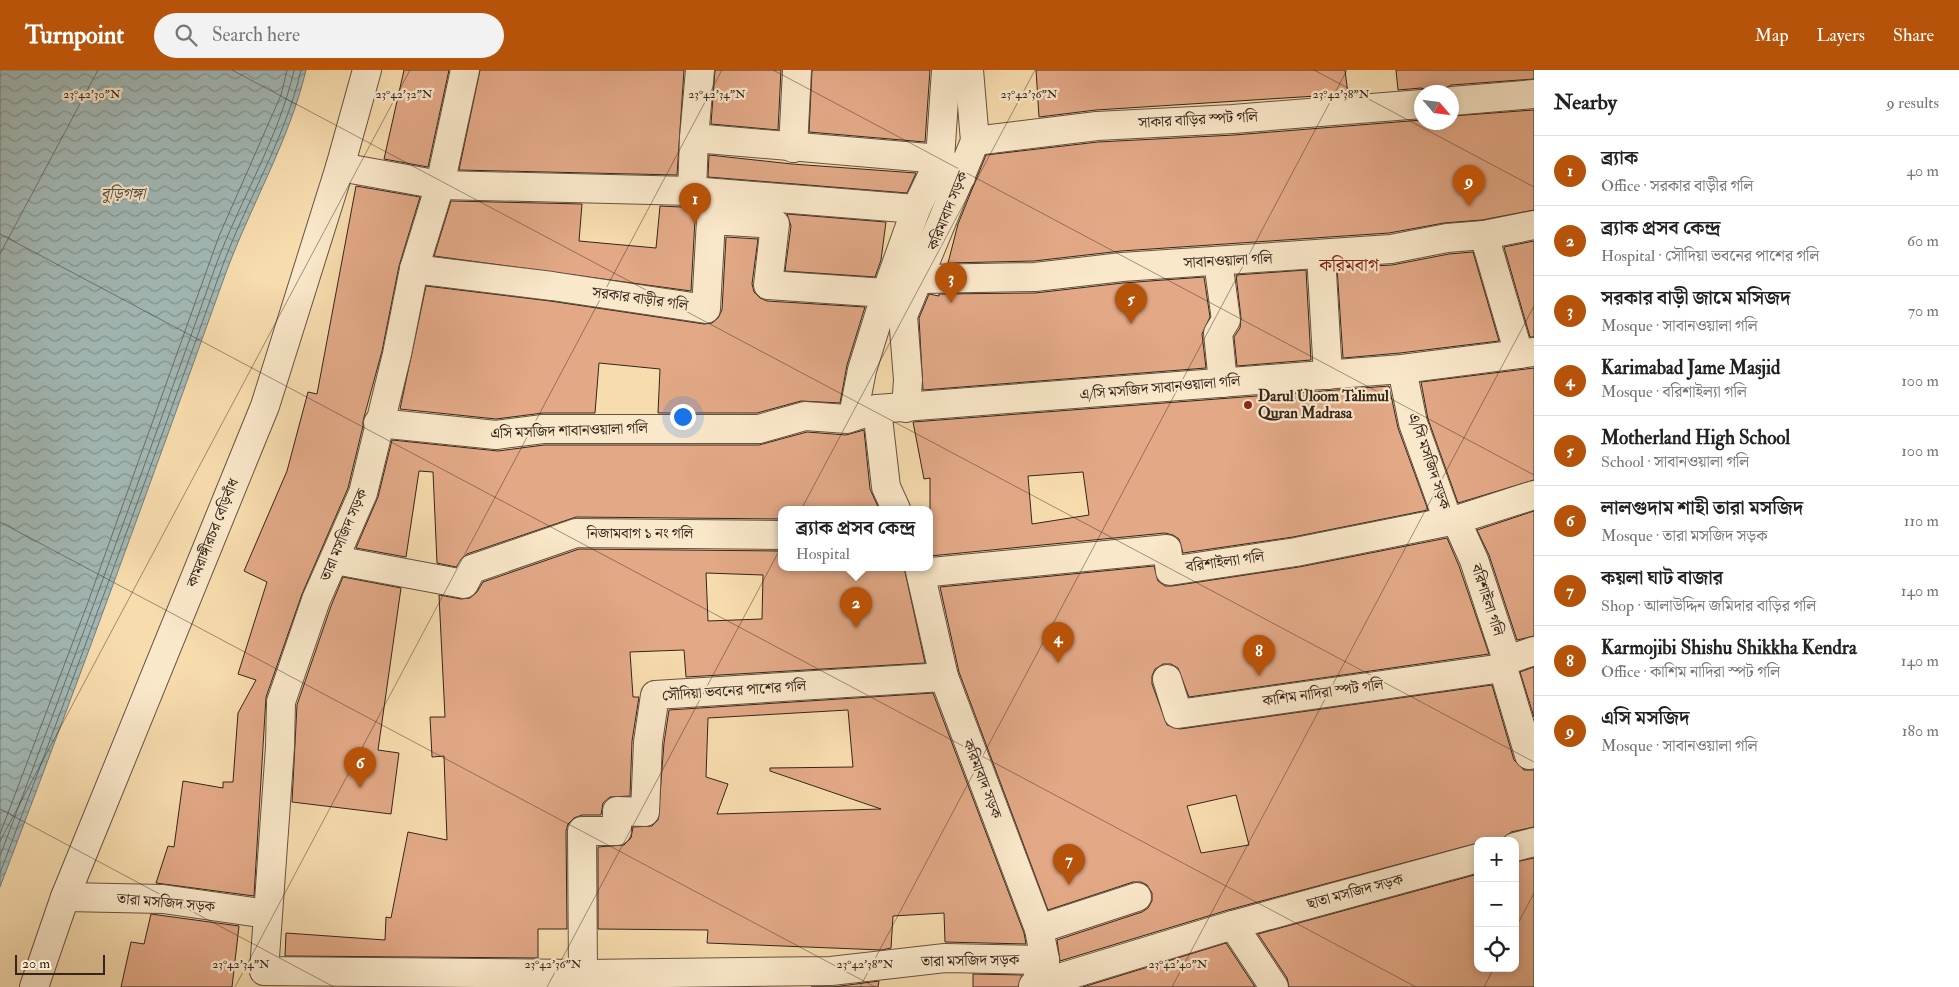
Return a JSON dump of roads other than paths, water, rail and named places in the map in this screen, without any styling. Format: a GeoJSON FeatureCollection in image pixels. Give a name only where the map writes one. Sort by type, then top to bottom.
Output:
{"type":"FeatureCollection","features":[{"type":"Feature","properties":{"kind":"street","name":"কামরাঙ্গীরচর বেড়িবাঁধ"},"geometry":{"type":"LineString","coordinates":[[34,987],[65,897],[265,406],[340,167],[367,70]]}},
{"type":"Feature","properties":{"kind":"street","name":"তারা মসজিদ সড়ক"},"geometry":{"type":"LineString","coordinates":[[465,70],[440,185],[414,269],[397,354],[378,423],[363,493],[316,600],[281,702],[280,746],[263,979],[411,979],[583,974],[831,971],[945,958],[1045,960]]}},
{"type":"Feature","properties":{"kind":"street"},"geometry":{"type":"LineString","coordinates":[[692,191],[694,138],[700,70]]}},
{"type":"Feature","properties":{"kind":"street"},"geometry":{"type":"LineString","coordinates":[[793,148],[797,70]]}},
{"type":"Feature","properties":{"kind":"street"},"geometry":{"type":"LineString","coordinates":[[895,506],[886,487],[865,413],[862,370],[886,293],[916,209],[940,159],[946,70]]}},
{"type":"Feature","properties":{"kind":"street","name":"করিমাবাদ সড়ক"},"geometry":{"type":"LineString","coordinates":[[906,408],[908,380],[903,316],[975,140],[969,70]]}},
{"type":"Feature","properties":{"kind":"street"},"geometry":{"type":"LineString","coordinates":[[1459,100],[1534,94]]}},
{"type":"Feature","properties":{"kind":"street","name":"সাকার বাড়ির স্পট গলি"},"geometry":{"type":"LineString","coordinates":[[975,140],[1097,126],[1233,119],[1414,105]]}},
{"type":"Feature","properties":{"kind":"street"},"geometry":{"type":"LineString","coordinates":[[694,138],[793,148],[940,159],[961,177]]}},
{"type":"Feature","properties":{"kind":"street"},"geometry":{"type":"LineString","coordinates":[[340,167],[440,185],[692,191],[916,209]]}},
{"type":"Feature","properties":{"kind":"street","name":"সরকার বাড়ীর গলি"},"geometry":{"type":"LineString","coordinates":[[414,269],[552,286],[706,309],[711,220],[776,224],[768,285],[886,293]]}},
{"type":"Feature","properties":{"kind":"street","name":"সাবানওয়ালা গলি"},"geometry":{"type":"LineString","coordinates":[[920,278],[1035,278],[1122,267],[1392,249],[1447,238],[1484,235],[1534,224]]}},
{"type":"Feature","properties":{"kind":"street"},"geometry":{"type":"LineString","coordinates":[[1484,235],[1526,353]]}},
{"type":"Feature","properties":{"kind":"street"},"geometry":{"type":"LineString","coordinates":[[1322,255],[1328,375]]}},
{"type":"Feature","properties":{"kind":"street"},"geometry":{"type":"LineString","coordinates":[[1218,261],[1226,320],[1218,333],[1223,383]]}},
{"type":"Feature","properties":{"kind":"street","name":"এ/সি মসজিদ সাবানওয়ালা গলি"},"geometry":{"type":"LineString","coordinates":[[906,408],[1402,369],[1526,353]]}},
{"type":"Feature","properties":{"kind":"street","name":"এ/সি মসজিদ সড়ক"},"geometry":{"type":"LineString","coordinates":[[1402,369],[1413,423],[1419,441],[1446,515],[1456,520]]}},
{"type":"Feature","properties":{"kind":"street","name":"এসি মসজিদ শাবানওয়ালা গলি"},"geometry":{"type":"LineString","coordinates":[[378,423],[496,435],[543,429],[759,429],[805,416],[847,419],[865,413],[906,408]]}},
{"type":"Feature","properties":{"kind":"street"},"geometry":{"type":"LineString","coordinates":[[1456,520],[1534,494]]}},
{"type":"Feature","properties":{"kind":"street","name":"বরিশাইল্যা গলি"},"geometry":{"type":"LineString","coordinates":[[933,569],[1168,549],[1170,571],[1296,552],[1456,520]]}},
{"type":"Feature","properties":{"kind":"street","name":"বরিশাইলা গলি"},"geometry":{"type":"LineString","coordinates":[[1456,520],[1474,560],[1505,664],[1528,755],[1534,754]]}},
{"type":"Feature","properties":{"kind":"street","name":"নিজামবাগ ১ নং গলি"},"geometry":{"type":"LineString","coordinates":[[335,560],[464,584],[472,569],[576,533],[778,535]]}},
{"type":"Feature","properties":{"kind":"street","name":"করিমাবাদ সড়ক"},"geometry":{"type":"LineString","coordinates":[[920,571],[944,677],[1039,929],[1045,960]]}},
{"type":"Feature","properties":{"kind":"street"},"geometry":{"type":"LineString","coordinates":[[1505,664],[1534,650]]}},
{"type":"Feature","properties":{"kind":"street","name":"কাশিম নাদিরা স্পট গলি"},"geometry":{"type":"LineString","coordinates":[[1167,680],[1178,714],[1505,664]]}},
{"type":"Feature","properties":{"kind":"street","name":"সৌদিয়া ভবনের পাশের গলি"},"geometry":{"type":"LineString","coordinates":[[583,974],[582,831],[617,831],[617,810],[645,812],[648,742],[655,695],[944,677]]}},
{"type":"Feature","properties":{"kind":"street"},"geometry":{"type":"LineString","coordinates":[[1519,846],[1534,842]]}},
{"type":"Feature","properties":{"kind":"street","name":"ছাতা মসজিদ সড়ক"},"geometry":{"type":"LineString","coordinates":[[1033,987],[1233,926],[1474,859]]}},
{"type":"Feature","properties":{"kind":"street","name":"তারা মসজিদ সড়ক"},"geometry":{"type":"LineString","coordinates":[[65,897],[163,899],[267,914]]}},
{"type":"Feature","properties":{"kind":"street"},"geometry":{"type":"LineString","coordinates":[[1039,929],[1137,897]]}},
{"type":"Feature","properties":{"kind":"street"},"geometry":{"type":"LineString","coordinates":[[1233,926],[1274,987]]}},
{"type":"Feature","properties":{"kind":"street"},"geometry":{"type":"LineString","coordinates":[[1033,987],[1045,960]]}},
{"type":"Feature","properties":{"kind":"water","name":"বুড়িগঙ্গা"},"geometry":{"type":"Polygon","coordinates":[[[0,70],[306,70],[290,123],[224,278],[0,887],[0,70]]]}},
{"type":"Feature","properties":{"kind":"place","name":"এসি মসজিদ"},"geometry":{"type":"Point","coordinates":[1469,206]}},
{"type":"Feature","properties":{"kind":"place","name":"ব্র্যাক"},"geometry":{"type":"Point","coordinates":[695,224]}},
{"type":"Feature","properties":{"kind":"place","name":"সরকার বাড়ী জামে মসিজদ"},"geometry":{"type":"Point","coordinates":[951,303]}},
{"type":"Feature","properties":{"kind":"place","name":"Motherland High School"},"geometry":{"type":"Point","coordinates":[1131,324]}},
{"type":"Feature","properties":{"kind":"place","name":"Darul Uloom Talimul Quran Madrasa"},"geometry":{"type":"Point","coordinates":[1248,405]}},
{"type":"Feature","properties":{"kind":"place","name":"ব্র্যাক প্রসব কেন্দ্র"},"geometry":{"type":"Point","coordinates":[856,628]}},
{"type":"Feature","properties":{"kind":"place","name":"Karimabad Jame Masjid"},"geometry":{"type":"Point","coordinates":[1058,663]}},
{"type":"Feature","properties":{"kind":"place","name":"Karmojibi Shishu Shikkha Kendra"},"geometry":{"type":"Point","coordinates":[1259,676]}},
{"type":"Feature","properties":{"kind":"place","name":"লালগুদাম শাহী তারা মসজিদ"},"geometry":{"type":"Point","coordinates":[360,788]}},
{"type":"Feature","properties":{"kind":"place","name":"কয়লা ঘাট বাজার"},"geometry":{"type":"Point","coordinates":[1069,885]}},
{"type":"Feature","properties":{"kind":"district","name":"করিমবাগ"},"geometry":{"type":"Point","coordinates":[1349,265]}}]}
